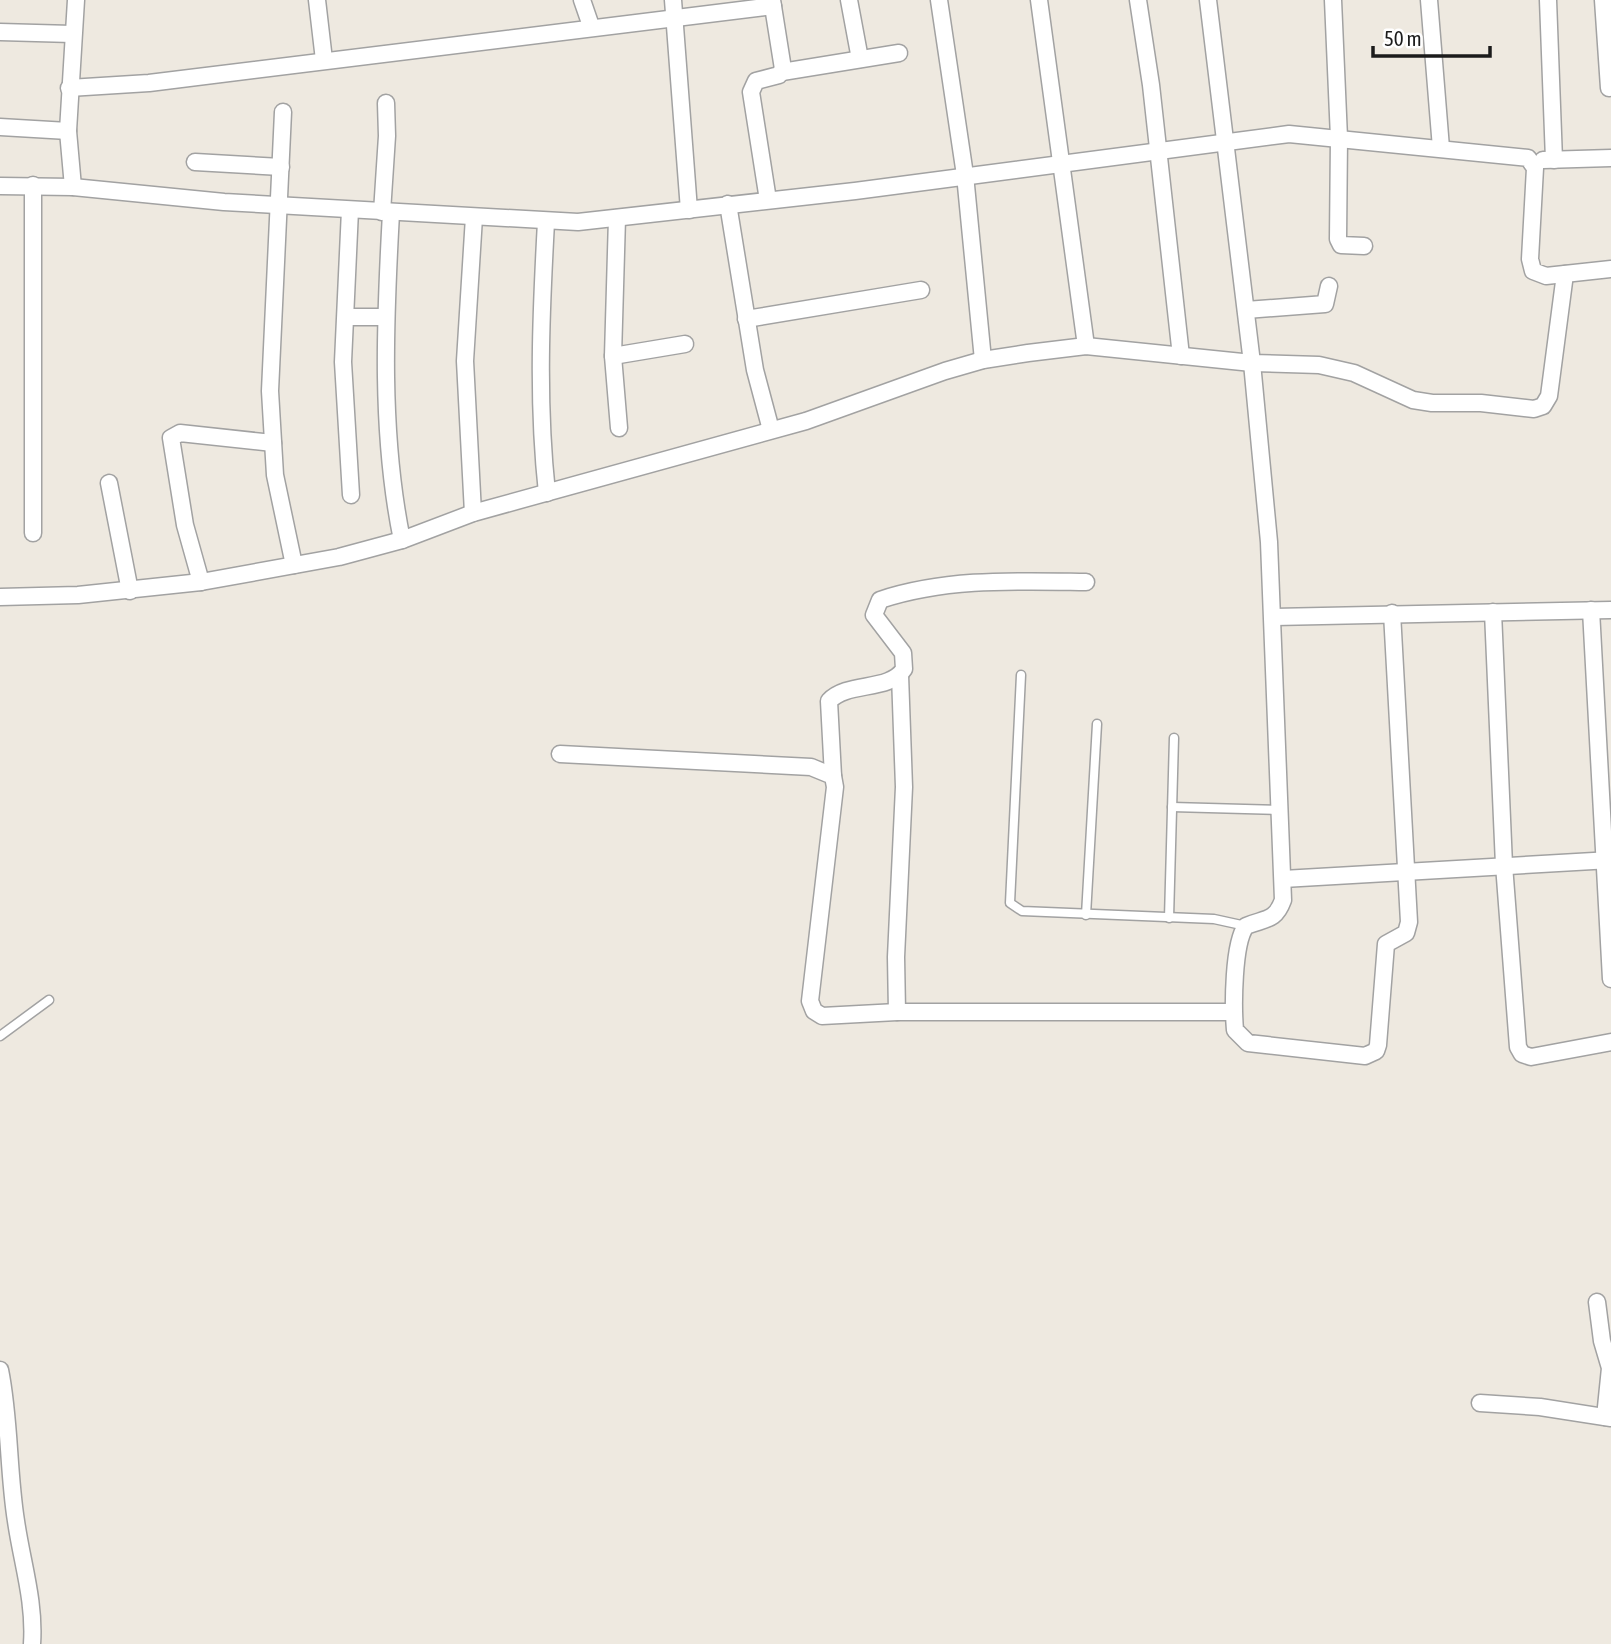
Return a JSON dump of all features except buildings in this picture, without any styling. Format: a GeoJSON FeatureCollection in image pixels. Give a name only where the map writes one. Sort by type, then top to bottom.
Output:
{"type":"FeatureCollection","features":[{"type":"Feature","properties":{"kind":"street"},"geometry":{"type":"LineString","coordinates":[[74,187],[68,131],[76,0]]}},
{"type":"Feature","properties":{"kind":"street"},"geometry":{"type":"LineString","coordinates":[[317,0],[324,60]]}},
{"type":"Feature","properties":{"kind":"street"},"geometry":{"type":"LineString","coordinates":[[582,0],[591,26]]}},
{"type":"Feature","properties":{"kind":"street"},"geometry":{"type":"LineString","coordinates":[[673,0],[689,209]]}},
{"type":"Feature","properties":{"kind":"street"},"geometry":{"type":"LineString","coordinates":[[849,0],[860,59]]}},
{"type":"Feature","properties":{"kind":"street"},"geometry":{"type":"LineString","coordinates":[[939,0],[965,175],[983,360]]}},
{"type":"Feature","properties":{"kind":"street"},"geometry":{"type":"LineString","coordinates":[[1039,0],[1086,346]]}},
{"type":"Feature","properties":{"kind":"street"},"geometry":{"type":"LineString","coordinates":[[1138,0],[1181,356]]}},
{"type":"Feature","properties":{"kind":"street"},"geometry":{"type":"LineString","coordinates":[[1208,0],[1252,363],[1274,617],[1283,900],[1278,914],[1270,920],[1246,926],[1240,937],[1233,1012],[1235,1030],[1248,1042],[1365,1056],[1376,1051],[1386,944],[1403,936],[1409,929],[1392,614]]}},
{"type":"Feature","properties":{"kind":"street"},"geometry":{"type":"LineString","coordinates":[[1332,0],[1339,138],[1338,239],[1341,246],[1364,246]]}},
{"type":"Feature","properties":{"kind":"street"},"geometry":{"type":"LineString","coordinates":[[1429,0],[1441,148]]}},
{"type":"Feature","properties":{"kind":"street"},"geometry":{"type":"LineString","coordinates":[[1548,0],[1554,160]]}},
{"type":"Feature","properties":{"kind":"street"},"geometry":{"type":"LineString","coordinates":[[1603,0],[1609,88]]}},
{"type":"Feature","properties":{"kind":"street"},"geometry":{"type":"LineString","coordinates":[[69,88],[149,83],[591,26],[674,19],[773,3],[782,72]]}},
{"type":"Feature","properties":{"kind":"street"},"geometry":{"type":"LineString","coordinates":[[0,32],[72,34]]}},
{"type":"Feature","properties":{"kind":"street"},"geometry":{"type":"LineString","coordinates":[[768,200],[751,92],[756,81],[782,72],[899,53]]}},
{"type":"Feature","properties":{"kind":"street"},"geometry":{"type":"LineString","coordinates":[[386,103],[386,317],[390,459],[402,540]]}},
{"type":"Feature","properties":{"kind":"street"},"geometry":{"type":"LineString","coordinates":[[283,112],[271,344],[273,443],[275,475],[295,565]]}},
{"type":"Feature","properties":{"kind":"street"},"geometry":{"type":"LineString","coordinates":[[0,127],[68,131]]}},
{"type":"Feature","properties":{"kind":"street"},"geometry":{"type":"LineString","coordinates":[[0,186],[74,187],[280,205],[546,222],[617,218],[1289,135],[1441,148],[1532,160],[1611,158]]}},
{"type":"Feature","properties":{"kind":"street"},"geometry":{"type":"LineString","coordinates":[[1532,160],[1535,168],[1531,265],[1538,274],[1611,269]]}},
{"type":"Feature","properties":{"kind":"street"},"geometry":{"type":"LineString","coordinates":[[195,163],[281,167]]}},
{"type":"Feature","properties":{"kind":"street"},"geometry":{"type":"LineString","coordinates":[[33,185],[33,533]]}},
{"type":"Feature","properties":{"kind":"street"},"geometry":{"type":"LineString","coordinates":[[728,204],[746,318],[771,430]]}},
{"type":"Feature","properties":{"kind":"street"},"geometry":{"type":"LineString","coordinates":[[350,210],[344,405],[351,495]]}},
{"type":"Feature","properties":{"kind":"street"},"geometry":{"type":"LineString","coordinates":[[473,513],[466,426],[465,361],[474,217]]}},
{"type":"Feature","properties":{"kind":"street"},"geometry":{"type":"LineString","coordinates":[[617,218],[613,356],[620,428]]}},
{"type":"Feature","properties":{"kind":"street"},"geometry":{"type":"LineString","coordinates":[[546,222],[539,361],[540,428],[547,493]]}},
{"type":"Feature","properties":{"kind":"street"},"geometry":{"type":"LineString","coordinates":[[0,597],[130,591],[201,582],[295,565],[402,540],[473,513],[771,430],[983,360],[1086,346],[1252,363],[1319,365],[1340,369],[1400,396],[1422,402],[1481,403],[1534,409],[1546,403],[1549,396],[1565,274]]}},
{"type":"Feature","properties":{"kind":"street"},"geometry":{"type":"LineString","coordinates":[[1246,310],[1325,304],[1329,286]]}},
{"type":"Feature","properties":{"kind":"street"},"geometry":{"type":"LineString","coordinates":[[746,318],[922,290]]}},
{"type":"Feature","properties":{"kind":"street"},"geometry":{"type":"LineString","coordinates":[[346,317],[386,317]]}},
{"type":"Feature","properties":{"kind":"street"},"geometry":{"type":"LineString","coordinates":[[613,356],[685,344]]}},
{"type":"Feature","properties":{"kind":"street"},"geometry":{"type":"LineString","coordinates":[[201,582],[182,512],[171,438],[180,433],[273,443]]}},
{"type":"Feature","properties":{"kind":"street"},"geometry":{"type":"LineString","coordinates":[[109,483],[130,591]]}},
{"type":"Feature","properties":{"kind":"street"},"geometry":{"type":"LineString","coordinates":[[897,1012],[895,957],[904,787],[900,675],[904,669],[903,653],[874,615],[880,600],[960,584],[1000,580],[1086,582]]}},
{"type":"Feature","properties":{"kind":"street"},"geometry":{"type":"LineString","coordinates":[[1591,610],[1607,861],[1611,979]]}},
{"type":"Feature","properties":{"kind":"street"},"geometry":{"type":"LineString","coordinates":[[1274,617],[1611,610]]}},
{"type":"Feature","properties":{"kind":"street"},"geometry":{"type":"LineString","coordinates":[[1493,612],[1504,865],[1518,1047],[1522,1054],[1531,1057],[1611,1042]]}},
{"type":"Feature","properties":{"kind":"street"},"geometry":{"type":"LineString","coordinates":[[900,675],[835,695],[829,701],[835,787],[810,1001],[814,1011],[822,1016],[897,1012],[1233,1012]]}},
{"type":"Feature","properties":{"kind":"street"},"geometry":{"type":"LineString","coordinates":[[560,754],[811,767],[833,776]]}},
{"type":"Feature","properties":{"kind":"street"},"geometry":{"type":"LineString","coordinates":[[1283,878],[1607,861]]}},
{"type":"Feature","properties":{"kind":"street"},"geometry":{"type":"LineString","coordinates":[[1480,1403],[1496,1402],[1608,1417],[1610,1368],[1602,1341],[1597,1302]]}},
{"type":"Feature","properties":{"kind":"street"},"geometry":{"type":"LineString","coordinates":[[0,1370],[16,1523],[29,1578],[32,1644]]}},
{"type":"Feature","properties":{"kind":"lane"},"geometry":{"type":"LineString","coordinates":[[1021,675],[1010,903],[1022,911],[1214,919],[1246,926]]}},
{"type":"Feature","properties":{"kind":"lane"},"geometry":{"type":"LineString","coordinates":[[1086,915],[1097,724]]}},
{"type":"Feature","properties":{"kind":"lane"},"geometry":{"type":"LineString","coordinates":[[1169,919],[1174,738]]}},
{"type":"Feature","properties":{"kind":"lane"},"geometry":{"type":"LineString","coordinates":[[1172,807],[1281,810]]}},
{"type":"Feature","properties":{"kind":"lane"},"geometry":{"type":"LineString","coordinates":[[0,1036],[49,1000]]}}]}
